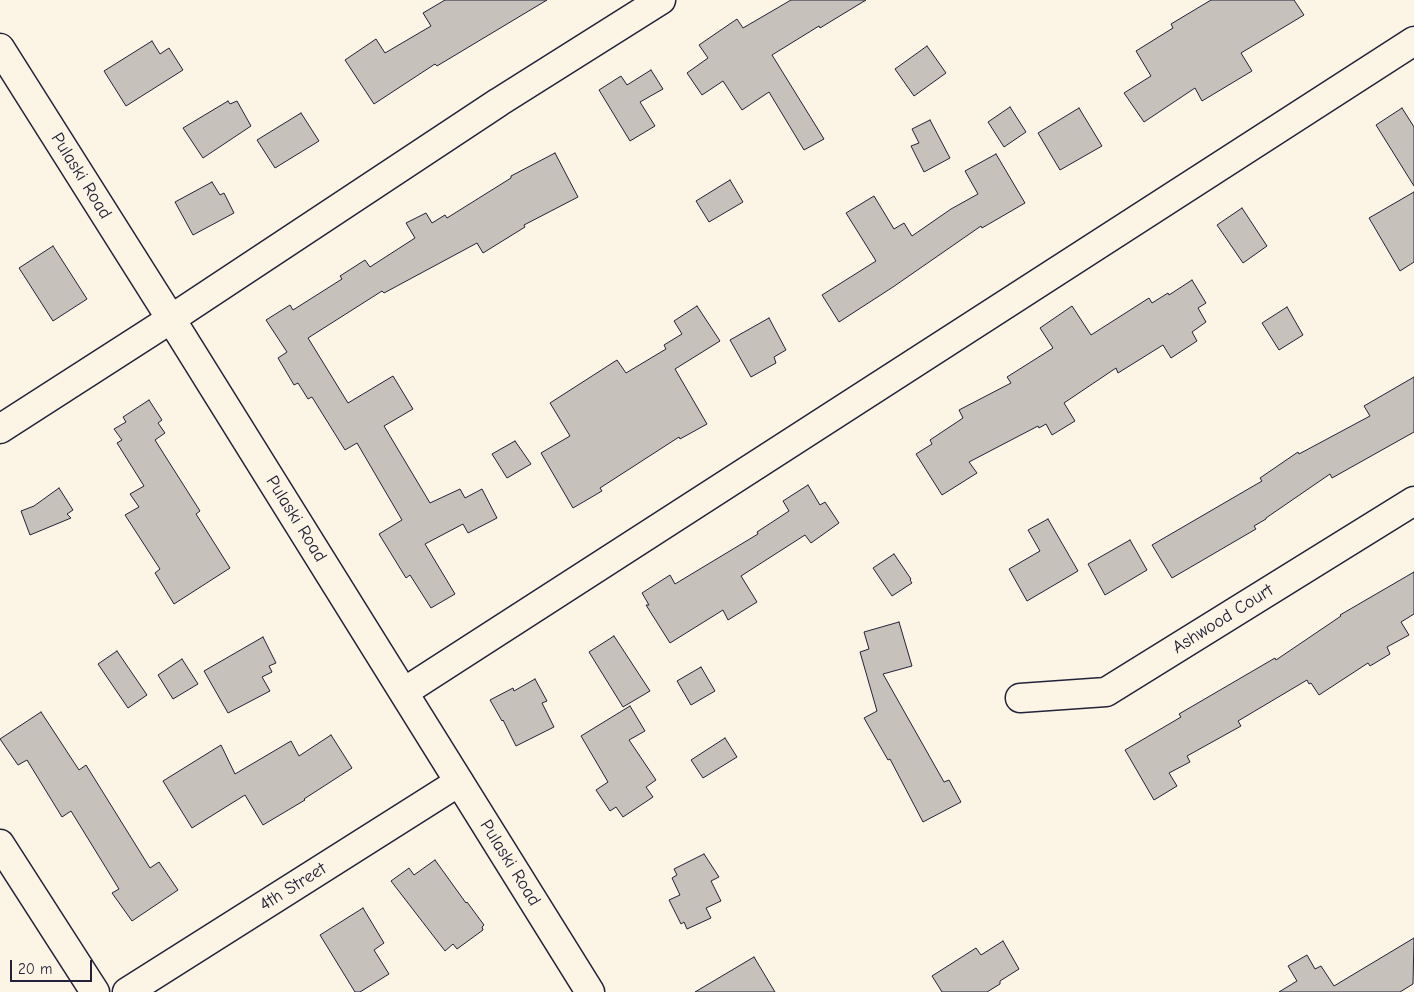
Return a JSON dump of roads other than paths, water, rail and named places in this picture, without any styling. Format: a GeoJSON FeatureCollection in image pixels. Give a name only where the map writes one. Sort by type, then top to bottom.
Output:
{"type":"FeatureCollection","features":[{"type":"Feature","properties":{"kind":"street"},"geometry":{"type":"LineString","coordinates":[[0,429],[171,319],[499,102],[661,0]]}},
{"type":"Feature","properties":{"kind":"street"},"geometry":{"type":"LineString","coordinates":[[404,692],[1414,40]]}},
{"type":"Feature","properties":{"kind":"street","name":"Pulaski Road"},"geometry":{"type":"LineString","coordinates":[[0,48],[590,992]]}},
{"type":"Feature","properties":{"kind":"street","name":"Ashwood Court"},"geometry":{"type":"LineString","coordinates":[[1020,698],[1106,692],[1414,501]]}},
{"type":"Feature","properties":{"kind":"street","name":"4th Street"},"geometry":{"type":"LineString","coordinates":[[127,992],[459,782]]}},
{"type":"Feature","properties":{"kind":"street"},"geometry":{"type":"LineString","coordinates":[[0,844],[95,992]]}}]}
